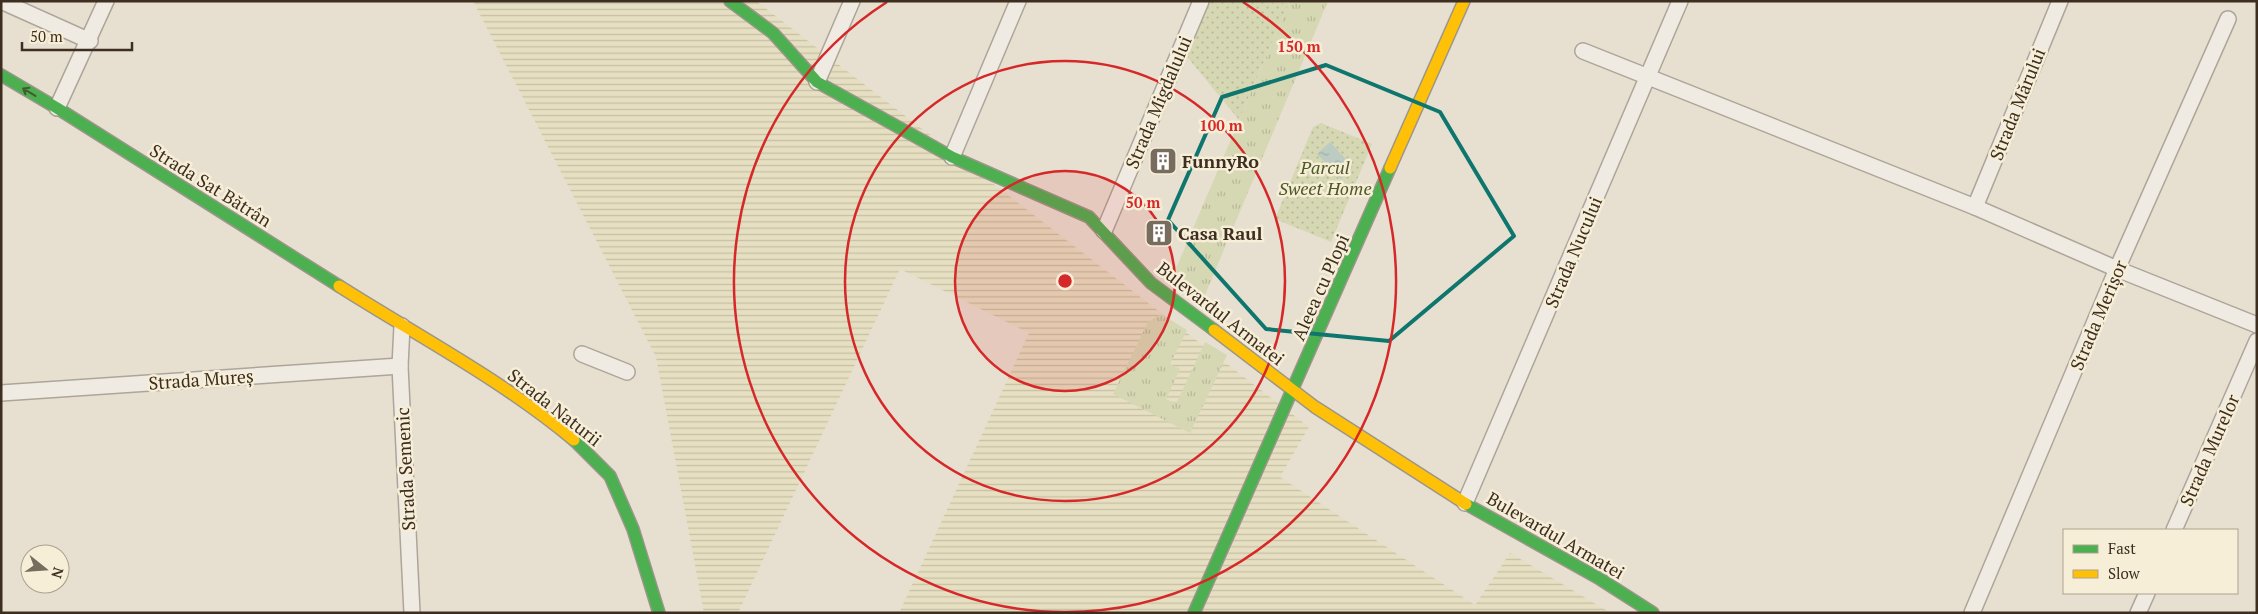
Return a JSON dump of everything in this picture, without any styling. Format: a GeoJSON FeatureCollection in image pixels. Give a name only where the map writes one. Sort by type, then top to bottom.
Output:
{"type":"FeatureCollection","features":[{"type":"Feature","properties":{"kind":"street"},"geometry":{"type":"LineString","coordinates":[[1,1],[90,40]]}},
{"type":"Feature","properties":{"kind":"street"},"geometry":{"type":"LineString","coordinates":[[57,108],[90,40],[106,1]]}},
{"type":"Feature","properties":{"kind":"street","name":"Bulevardul Armatei"},"geometry":{"type":"LineString","coordinates":[[730,1],[773,32],[817,82],[952,157],[1089,216],[1151,283],[1293,391],[1375,447],[1465,503],[1600,580],[1653,613]]}},
{"type":"Feature","properties":{"kind":"street"},"geometry":{"type":"LineString","coordinates":[[817,82],[852,1]]}},
{"type":"Feature","properties":{"kind":"street"},"geometry":{"type":"LineString","coordinates":[[952,157],[1018,1]]}},
{"type":"Feature","properties":{"kind":"street","name":"Strada Migdalului"},"geometry":{"type":"LineString","coordinates":[[1104,231],[1201,1]]}},
{"type":"Feature","properties":{"kind":"street","name":"Strada Nucului"},"geometry":{"type":"LineString","coordinates":[[1465,503],[1680,1]]}},
{"type":"Feature","properties":{"kind":"street","name":"Strada Mărului"},"geometry":{"type":"LineString","coordinates":[[1975,207],[2060,1]]}},
{"type":"Feature","properties":{"kind":"street","name":"Aleea cu Plopi"},"geometry":{"type":"LineString","coordinates":[[1194,613],[1463,2]]}},
{"type":"Feature","properties":{"kind":"street","name":"Strada Merișor"},"geometry":{"type":"LineString","coordinates":[[1972,613],[2117,268],[2228,19]]}},
{"type":"Feature","properties":{"kind":"street"},"geometry":{"type":"LineString","coordinates":[[1583,50],[1975,207],[2257,325]]}},
{"type":"Feature","properties":{"kind":"street","name":"Strada Sat Bătrân"},"geometry":{"type":"LineString","coordinates":[[1,75],[57,108],[402,326]]}},
{"type":"Feature","properties":{"kind":"street","name":"Strada Semenic"},"geometry":{"type":"LineString","coordinates":[[402,326],[400,366],[412,613]]}},
{"type":"Feature","properties":{"kind":"street","name":"Strada Naturii"},"geometry":{"type":"LineString","coordinates":[[402,326],[486,376],[550,420],[586,450],[610,476],[633,529],[659,613]]}},
{"type":"Feature","properties":{"kind":"street","name":"Strada Murelor"},"geometry":{"type":"LineString","coordinates":[[2174,529],[2257,341]]}},
{"type":"Feature","properties":{"kind":"street"},"geometry":{"type":"LineString","coordinates":[[582,354],[627,372]]}},
{"type":"Feature","properties":{"kind":"street","name":"Strada Mureș"},"geometry":{"type":"LineString","coordinates":[[1,393],[400,366]]}},
{"type":"Feature","properties":{"kind":"street"},"geometry":{"type":"LineString","coordinates":[[2138,613],[2147,594]]}},
{"type":"Feature","properties":{"kind":"highlighted area"},"geometry":{"type":"Polygon","coordinates":[[[1326,65],[1440,112],[1514,236],[1389,341],[1266,329],[1168,220],[1222,97],[1326,65]]]}},
{"type":"Feature","properties":{"kind":"shaded area"},"geometry":{"type":"Polygon","coordinates":[[[473,1],[756,1],[1309,427],[1280,477],[1475,605],[1510,553],[1611,613],[899,613],[1029,333],[900,269],[738,613],[704,613],[656,357],[473,1]]]}},
{"type":"Feature","properties":{"kind":"green space"},"geometry":{"type":"Polygon","coordinates":[[[1206,1],[1289,3],[1239,120],[1184,53],[1206,1]]]}},
{"type":"Feature","properties":{"kind":"green space"},"geometry":{"type":"Polygon","coordinates":[[[1290,1],[1328,1],[1205,295],[1174,273],[1290,1]]]}},
{"type":"Feature","properties":{"kind":"green space","name":"Parcul Sweet Home"},"geometry":{"type":"Polygon","coordinates":[[[1321,123],[1372,144],[1331,242],[1275,219],[1313,127],[1321,123]]]}},
{"type":"Feature","properties":{"kind":"green space"},"geometry":{"type":"Polygon","coordinates":[[[1161,314],[1187,330],[1170,364],[1180,369],[1166,399],[1176,404],[1205,342],[1227,355],[1190,433],[1113,394],[1148,322],[1161,314]]]}},
{"type":"Feature","properties":{"kind":"water"},"geometry":{"type":"Polygon","coordinates":[[[1330,142],[1353,167],[1341,179],[1317,154],[1330,142]]]}},
{"type":"Feature","properties":{"kind":"traffic: fast"},"geometry":{"type":"LineString","coordinates":[[730,1],[773,33],[817,82],[952,157],[1089,217],[1151,283],[1214,330]]}},
{"type":"Feature","properties":{"kind":"traffic: fast"},"geometry":{"type":"LineString","coordinates":[[1,75],[57,108],[339,286]]}},
{"type":"Feature","properties":{"kind":"traffic: fast"},"geometry":{"type":"LineString","coordinates":[[1194,613],[1390,168]]}},
{"type":"Feature","properties":{"kind":"traffic: fast"},"geometry":{"type":"LineString","coordinates":[[574,440],[610,476],[633,529],[659,613]]}},
{"type":"Feature","properties":{"kind":"traffic: fast"},"geometry":{"type":"LineString","coordinates":[[1466,504],[1600,579],[1653,613]]}},
{"type":"Feature","properties":{"kind":"traffic: slow"},"geometry":{"type":"LineString","coordinates":[[1390,168],[1464,1]]}},
{"type":"Feature","properties":{"kind":"traffic: slow"},"geometry":{"type":"LineString","coordinates":[[339,286],[489,378],[574,440]]}},
{"type":"Feature","properties":{"kind":"traffic: slow"},"geometry":{"type":"LineString","coordinates":[[1214,330],[1315,407],[1466,504]]}},
{"type":"Feature","properties":{"kind":"place","name":"FunnyRo"},"geometry":{"type":"Point","coordinates":[1163,161]}},
{"type":"Feature","properties":{"kind":"place","name":"Casa Raul"},"geometry":{"type":"Point","coordinates":[1159,233]}}]}
